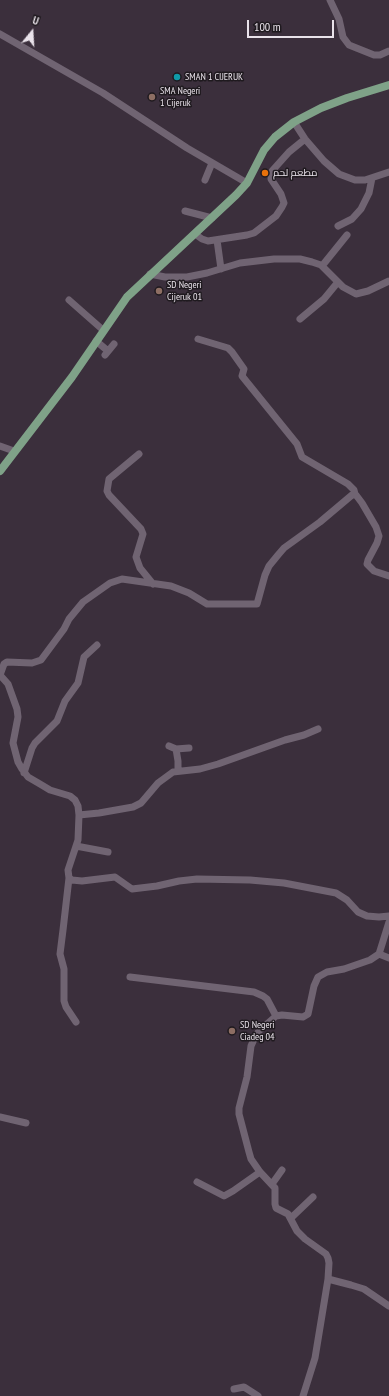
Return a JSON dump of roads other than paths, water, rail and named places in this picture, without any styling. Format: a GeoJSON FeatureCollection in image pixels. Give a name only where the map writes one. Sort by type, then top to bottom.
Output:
{"type":"FeatureCollection","features":[{"type":"Feature","properties":{"kind":"main road"},"geometry":{"type":"LineString","coordinates":[[0,471],[72,377],[127,297],[150,274],[227,205],[248,182],[267,146],[279,133],[310,113],[335,102],[389,86]]}},
{"type":"Feature","properties":{"kind":"street"},"geometry":{"type":"LineString","coordinates":[[330,0],[339,19],[343,37],[349,45],[374,55],[380,55],[389,51]]}},
{"type":"Feature","properties":{"kind":"street"},"geometry":{"type":"LineString","coordinates":[[0,34],[103,93],[183,146],[248,182]]}},
{"type":"Feature","properties":{"kind":"street"},"geometry":{"type":"LineString","coordinates":[[294,122],[324,162],[339,174],[355,180],[365,180],[389,172]]}},
{"type":"Feature","properties":{"kind":"street"},"geometry":{"type":"LineString","coordinates":[[195,234],[205,240],[217,240],[247,235],[254,233],[276,216],[282,207],[283,199],[271,179],[272,170],[284,156],[305,138]]}},
{"type":"Feature","properties":{"kind":"street"},"geometry":{"type":"LineString","coordinates":[[205,180],[212,163]]}},
{"type":"Feature","properties":{"kind":"street"},"geometry":{"type":"LineString","coordinates":[[338,226],[352,219],[362,209],[369,193],[372,178]]}},
{"type":"Feature","properties":{"kind":"street"},"geometry":{"type":"LineString","coordinates":[[185,211],[212,218]]}},
{"type":"Feature","properties":{"kind":"street"},"geometry":{"type":"LineString","coordinates":[[322,266],[346,235]]}},
{"type":"Feature","properties":{"kind":"street"},"geometry":{"type":"LineString","coordinates":[[217,240],[221,269]]}},
{"type":"Feature","properties":{"kind":"street"},"geometry":{"type":"LineString","coordinates":[[150,274],[165,277],[182,277],[207,273],[240,263],[274,259],[300,259],[322,266],[350,292],[356,294],[363,293],[389,281]]}},
{"type":"Feature","properties":{"kind":"street"},"geometry":{"type":"LineString","coordinates":[[300,318],[341,284]]}},
{"type":"Feature","properties":{"kind":"street"},"geometry":{"type":"LineString","coordinates":[[69,300],[103,330]]}},
{"type":"Feature","properties":{"kind":"street"},"geometry":{"type":"LineString","coordinates":[[198,339],[228,348],[244,369],[242,376],[297,444],[302,457],[348,484],[354,490],[376,527],[379,536],[367,564],[374,571],[389,576]]}},
{"type":"Feature","properties":{"kind":"street"},"geometry":{"type":"LineString","coordinates":[[96,341],[106,353],[114,344]]}},
{"type":"Feature","properties":{"kind":"street"},"geometry":{"type":"LineString","coordinates":[[0,446],[14,451]]}},
{"type":"Feature","properties":{"kind":"street"},"geometry":{"type":"LineString","coordinates":[[139,454],[109,480],[107,491],[143,532],[136,557],[140,568],[153,584]]}},
{"type":"Feature","properties":{"kind":"street"},"geometry":{"type":"LineString","coordinates":[[76,1022],[69,1013],[64,1001],[64,969],[60,954],[70,864],[78,840],[79,815],[75,800],[70,796],[45,787],[24,773],[18,762],[13,743],[18,717],[15,702],[8,684],[0,675],[4,664],[7,662],[32,663],[41,660],[64,629],[69,619],[83,602],[110,583],[122,579],[171,586],[207,604],[256,604],[269,566],[284,548],[355,494]]}},
{"type":"Feature","properties":{"kind":"street"},"geometry":{"type":"LineString","coordinates":[[24,773],[32,748],[35,743],[57,722],[65,701],[78,683],[84,657],[97,645]]}},
{"type":"Feature","properties":{"kind":"street"},"geometry":{"type":"LineString","coordinates":[[79,815],[133,807],[141,803],[158,783],[170,774],[178,771],[200,769],[218,764],[318,729]]}},
{"type":"Feature","properties":{"kind":"street"},"geometry":{"type":"LineString","coordinates":[[169,746],[176,749],[189,748]]}},
{"type":"Feature","properties":{"kind":"street"},"geometry":{"type":"LineString","coordinates":[[176,749],[178,771]]}},
{"type":"Feature","properties":{"kind":"street"},"geometry":{"type":"LineString","coordinates":[[76,846],[108,852]]}},
{"type":"Feature","properties":{"kind":"street"},"geometry":{"type":"LineString","coordinates":[[69,878],[76,881],[115,877],[132,889],[197,879],[280,882],[336,893],[341,895],[363,915],[373,917],[389,916]]}},
{"type":"Feature","properties":{"kind":"street"},"geometry":{"type":"LineString","coordinates":[[303,1396],[315,1358],[328,1279],[329,1263],[326,1254],[301,1235],[291,1218],[276,1208],[275,1188],[260,1172],[248,1152],[239,1114],[239,1108],[247,1077],[250,1046],[265,1025],[276,1016],[282,1015],[303,1017],[308,1014],[313,990],[318,977],[328,972],[350,967],[370,960],[379,954],[389,922]]}},
{"type":"Feature","properties":{"kind":"street"},"geometry":{"type":"LineString","coordinates":[[379,954],[389,958]]}},
{"type":"Feature","properties":{"kind":"street"},"geometry":{"type":"LineString","coordinates":[[130,977],[259,993],[267,999],[276,1016]]}},
{"type":"Feature","properties":{"kind":"street"},"geometry":{"type":"LineString","coordinates":[[0,1117],[26,1123]]}},
{"type":"Feature","properties":{"kind":"street"},"geometry":{"type":"LineString","coordinates":[[272,1184],[282,1170]]}},
{"type":"Feature","properties":{"kind":"street"},"geometry":{"type":"LineString","coordinates":[[197,1182],[224,1196],[260,1172]]}},
{"type":"Feature","properties":{"kind":"street"},"geometry":{"type":"LineString","coordinates":[[291,1218],[313,1198]]}},
{"type":"Feature","properties":{"kind":"street"},"geometry":{"type":"LineString","coordinates":[[328,1279],[351,1284],[364,1289],[389,1306]]}},
{"type":"Feature","properties":{"kind":"street"},"geometry":{"type":"LineString","coordinates":[[234,1389],[244,1387],[258,1396]]}},
{"type":"Feature","properties":{"kind":"place","name":"SMAN 1 CIJERUK"},"geometry":{"type":"Point","coordinates":[177,77]}},
{"type":"Feature","properties":{"kind":"place","name":"SMA Negeri 1 Cijeruk"},"geometry":{"type":"Point","coordinates":[152,97]}},
{"type":"Feature","properties":{"kind":"place","name":"مطعم لحم"},"geometry":{"type":"Point","coordinates":[265,173]}},
{"type":"Feature","properties":{"kind":"place","name":"SD Negeri Cijeruk 01"},"geometry":{"type":"Point","coordinates":[159,291]}},
{"type":"Feature","properties":{"kind":"place","name":"SD Negeri Ciadeg 04"},"geometry":{"type":"Point","coordinates":[232,1031]}}]}
